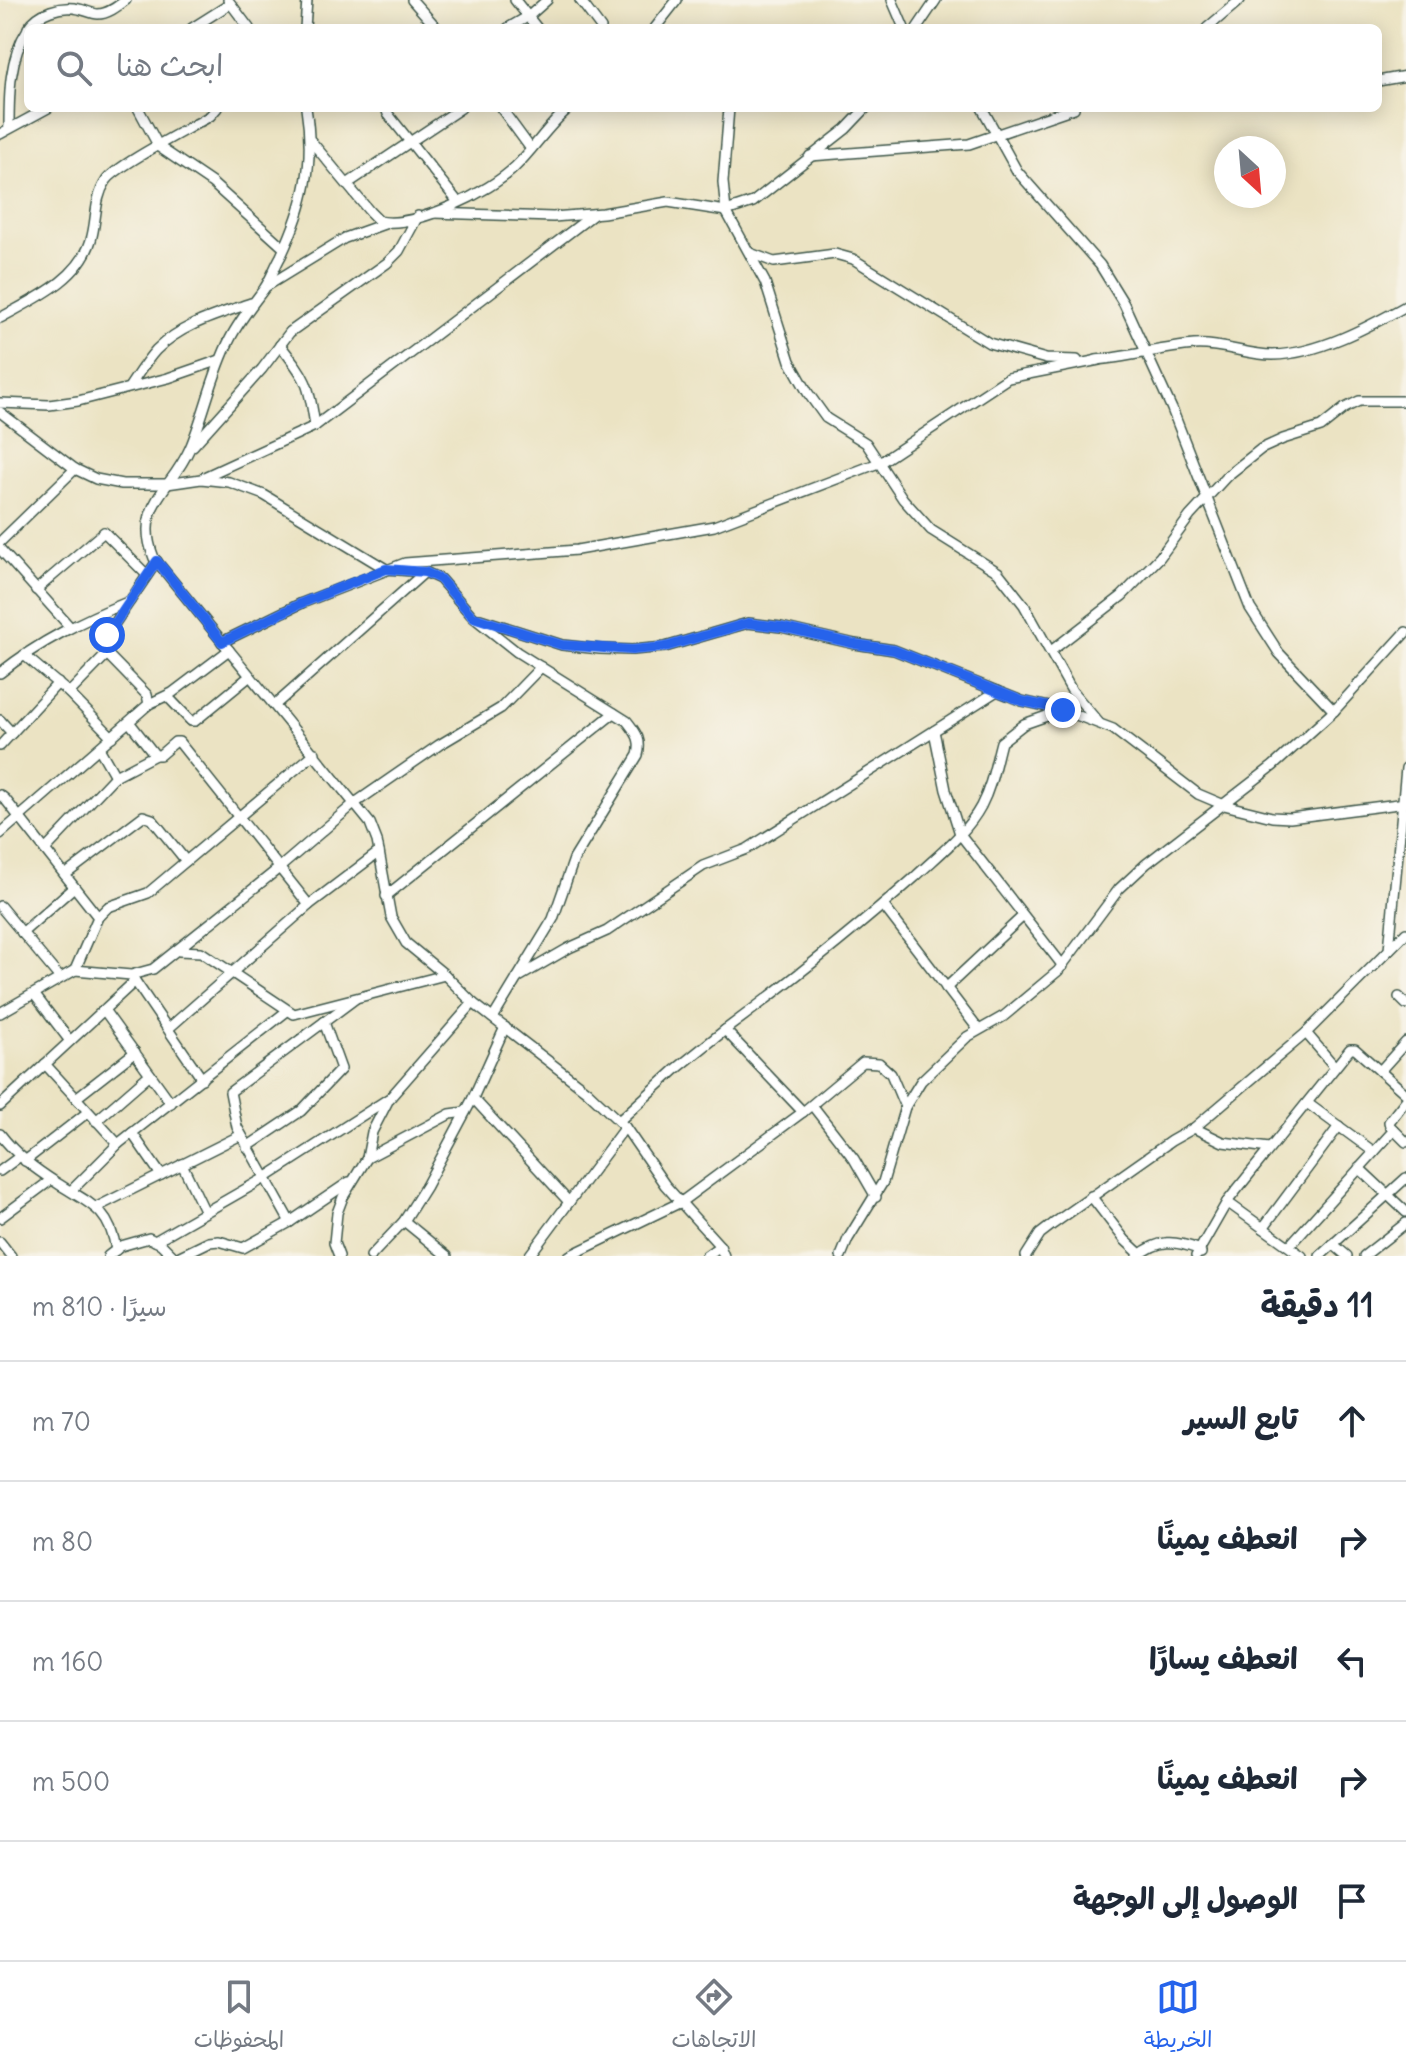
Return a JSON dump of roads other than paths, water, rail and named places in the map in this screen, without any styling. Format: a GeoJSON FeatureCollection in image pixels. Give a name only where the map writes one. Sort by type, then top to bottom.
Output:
{"type":"FeatureCollection","features":[{"type":"Feature","properties":{"kind":"street"},"geometry":{"type":"LineString","coordinates":[[44,0],[52,10]]}},
{"type":"Feature","properties":{"kind":"street"},"geometry":{"type":"LineString","coordinates":[[31,24],[52,10],[66,7],[98,14],[112,10],[126,0]]}},
{"type":"Feature","properties":{"kind":"street"},"geometry":{"type":"LineString","coordinates":[[305,24],[307,0]]}},
{"type":"Feature","properties":{"kind":"street"},"geometry":{"type":"LineString","coordinates":[[427,0],[415,3],[433,24]]}},
{"type":"Feature","properties":{"kind":"street"},"geometry":{"type":"LineString","coordinates":[[515,0],[534,24]]}},
{"type":"Feature","properties":{"kind":"street"},"geometry":{"type":"LineString","coordinates":[[515,24],[547,0]]}},
{"type":"Feature","properties":{"kind":"street"},"geometry":{"type":"LineString","coordinates":[[580,0],[598,24]]}},
{"type":"Feature","properties":{"kind":"street"},"geometry":{"type":"LineString","coordinates":[[658,24],[677,0]]}},
{"type":"Feature","properties":{"kind":"street"},"geometry":{"type":"LineString","coordinates":[[892,0],[902,24]]}},
{"type":"Feature","properties":{"kind":"street"},"geometry":{"type":"LineString","coordinates":[[920,24],[936,0]]}},
{"type":"Feature","properties":{"kind":"street"},"geometry":{"type":"LineString","coordinates":[[1212,24],[1240,0]]}},
{"type":"Feature","properties":{"kind":"street"},"geometry":{"type":"LineString","coordinates":[[198,24],[229,2],[246,24]]}},
{"type":"Feature","properties":{"kind":"street"},"geometry":{"type":"LineString","coordinates":[[5,131],[10,79],[24,37]]}},
{"type":"Feature","properties":{"kind":"street"},"geometry":{"type":"LineString","coordinates":[[1382,80],[1406,76]]}},
{"type":"Feature","properties":{"kind":"street"},"geometry":{"type":"LineString","coordinates":[[5,131],[41,112]]}},
{"type":"Feature","properties":{"kind":"street"},"geometry":{"type":"LineString","coordinates":[[140,112],[159,147],[212,183],[284,248]]}},
{"type":"Feature","properties":{"kind":"street"},"geometry":{"type":"LineString","coordinates":[[0,318],[44,294],[83,260],[92,238],[97,199],[107,178],[123,165],[159,147],[214,112]]}},
{"type":"Feature","properties":{"kind":"street"},"geometry":{"type":"LineString","coordinates":[[189,451],[220,360],[251,303],[265,287],[301,206],[307,183],[311,141],[307,112]]}},
{"type":"Feature","properties":{"kind":"street"},"geometry":{"type":"LineString","coordinates":[[389,112],[458,202]]}},
{"type":"Feature","properties":{"kind":"street"},"geometry":{"type":"LineString","coordinates":[[347,184],[455,112]]}},
{"type":"Feature","properties":{"kind":"street"},"geometry":{"type":"LineString","coordinates":[[504,112],[531,149]]}},
{"type":"Feature","properties":{"kind":"street"},"geometry":{"type":"LineString","coordinates":[[265,287],[345,238],[387,223],[433,213],[493,184],[513,169],[565,112]]}},
{"type":"Feature","properties":{"kind":"street"},"geometry":{"type":"LineString","coordinates":[[729,112],[723,182],[726,211],[765,282],[790,361],[808,393],[826,418],[866,443],[903,499],[931,530],[998,572],[1024,605],[1072,691],[1100,724]]}},
{"type":"Feature","properties":{"kind":"street"},"geometry":{"type":"LineString","coordinates":[[433,213],[553,217],[668,202],[726,211],[753,202],[846,129],[862,112]]}},
{"type":"Feature","properties":{"kind":"street"},"geometry":{"type":"LineString","coordinates":[[984,112],[1017,171],[1100,265],[1148,353],[1250,608],[1262,629],[1300,677],[1334,711]]}},
{"type":"Feature","properties":{"kind":"street"},"geometry":{"type":"LineString","coordinates":[[810,156],[969,144],[1063,112]]}},
{"type":"Feature","properties":{"kind":"street"},"geometry":{"type":"LineString","coordinates":[[311,141],[370,212],[379,221],[387,223]]}},
{"type":"Feature","properties":{"kind":"street"},"geometry":{"type":"LineString","coordinates":[[201,479],[315,426],[594,214]]}},
{"type":"Feature","properties":{"kind":"street"},"geometry":{"type":"LineString","coordinates":[[418,216],[399,251],[363,283],[317,310],[290,332],[189,451],[153,505],[146,531],[148,544],[157,561],[370,823],[379,852],[391,917],[406,943],[473,1003],[587,1091],[622,1124],[665,1185],[722,1251],[706,1256]]}},
{"type":"Feature","properties":{"kind":"street"},"geometry":{"type":"LineString","coordinates":[[750,253],[774,262],[835,254],[853,259],[989,343],[1046,359],[1099,360]]}},
{"type":"Feature","properties":{"kind":"street"},"geometry":{"type":"LineString","coordinates":[[130,386],[154,352],[173,335],[192,324],[251,303]]}},
{"type":"Feature","properties":{"kind":"street"},"geometry":{"type":"LineString","coordinates":[[0,834],[149,704],[167,696],[226,646],[302,603],[386,569],[426,560],[577,550],[714,526],[881,462],[1008,378],[1195,345],[1223,346],[1276,355],[1301,351],[1376,322],[1406,306]]}},
{"type":"Feature","properties":{"kind":"street"},"geometry":{"type":"LineString","coordinates":[[280,345],[305,376],[311,392],[315,426]]}},
{"type":"Feature","properties":{"kind":"street"},"geometry":{"type":"LineString","coordinates":[[0,403],[49,405],[78,401],[168,378],[220,360]]}},
{"type":"Feature","properties":{"kind":"street"},"geometry":{"type":"LineString","coordinates":[[1051,651],[1122,596],[1160,557],[1207,497],[1227,476],[1261,449],[1321,427],[1359,401],[1406,401]]}},
{"type":"Feature","properties":{"kind":"street"},"geometry":{"type":"LineString","coordinates":[[0,412],[75,469],[96,479],[122,484],[167,484],[201,479],[229,482],[264,495],[386,569],[425,572],[440,579],[473,617],[541,667],[627,721],[638,734],[641,744],[638,755],[574,859],[553,919],[493,1018]]}},
{"type":"Feature","properties":{"kind":"street"},"geometry":{"type":"LineString","coordinates":[[0,542],[75,469]]}},
{"type":"Feature","properties":{"kind":"street"},"geometry":{"type":"LineString","coordinates":[[36,590],[104,532],[147,575]]}},
{"type":"Feature","properties":{"kind":"street"},"geometry":{"type":"LineString","coordinates":[[0,549],[70,627]]}},
{"type":"Feature","properties":{"kind":"street"},"geometry":{"type":"LineString","coordinates":[[149,704],[147,695],[107,654],[105,647],[107,635],[157,561]]}},
{"type":"Feature","properties":{"kind":"street"},"geometry":{"type":"LineString","coordinates":[[275,705],[425,572]]}},
{"type":"Feature","properties":{"kind":"street"},"geometry":{"type":"LineString","coordinates":[[0,673],[70,627],[130,601]]}},
{"type":"Feature","properties":{"kind":"street"},"geometry":{"type":"LineString","coordinates":[[473,617],[562,645],[632,650],[665,647],[748,623],[781,627],[894,650],[1022,701],[1063,710],[1113,729],[1198,794],[1224,805],[1272,817],[1290,818],[1405,803]]}},
{"type":"Feature","properties":{"kind":"street"},"geometry":{"type":"LineString","coordinates":[[841,1256],[848,1239],[876,1197],[905,1107],[921,1081],[978,1029],[1004,1016],[1063,966],[1119,889],[1334,711],[1406,632]]}},
{"type":"Feature","properties":{"kind":"street"},"geometry":{"type":"LineString","coordinates":[[69,693],[107,654]]}},
{"type":"Feature","properties":{"kind":"street"},"geometry":{"type":"LineString","coordinates":[[24,655],[69,693],[112,737]]}},
{"type":"Feature","properties":{"kind":"street"},"geometry":{"type":"LineString","coordinates":[[0,1106],[104,1010],[133,978],[179,951],[355,803],[439,745],[501,708],[541,667]]}},
{"type":"Feature","properties":{"kind":"street"},"geometry":{"type":"LineString","coordinates":[[167,696],[191,721],[195,721],[250,676]]}},
{"type":"Feature","properties":{"kind":"street"},"geometry":{"type":"LineString","coordinates":[[0,746],[58,683]]}},
{"type":"Feature","properties":{"kind":"street"},"geometry":{"type":"LineString","coordinates":[[514,979],[607,931],[703,866],[747,849],[997,691]]}},
{"type":"Feature","properties":{"kind":"street"},"geometry":{"type":"LineString","coordinates":[[529,1256],[622,1124],[675,1070],[804,971],[883,905],[960,834],[981,806],[994,776],[1001,742],[1024,724],[1063,710]]}},
{"type":"Feature","properties":{"kind":"street"},"geometry":{"type":"LineString","coordinates":[[386,896],[614,713]]}},
{"type":"Feature","properties":{"kind":"street"},"geometry":{"type":"LineString","coordinates":[[0,720],[12,733]]}},
{"type":"Feature","properties":{"kind":"street"},"geometry":{"type":"LineString","coordinates":[[130,723],[155,755]]}},
{"type":"Feature","properties":{"kind":"street"},"geometry":{"type":"LineString","coordinates":[[934,731],[946,790],[960,834],[1063,966]]}},
{"type":"Feature","properties":{"kind":"street"},"geometry":{"type":"LineString","coordinates":[[45,850],[115,776],[160,755],[179,742],[309,905]]}},
{"type":"Feature","properties":{"kind":"street"},"geometry":{"type":"LineString","coordinates":[[99,748],[115,776]]}},
{"type":"Feature","properties":{"kind":"street"},"geometry":{"type":"LineString","coordinates":[[75,970],[98,917],[108,907],[148,893],[315,753]]}},
{"type":"Feature","properties":{"kind":"street"},"geometry":{"type":"LineString","coordinates":[[1389,950],[1406,768]]}},
{"type":"Feature","properties":{"kind":"street"},"geometry":{"type":"LineString","coordinates":[[0,795],[98,917]]}},
{"type":"Feature","properties":{"kind":"street"},"geometry":{"type":"LineString","coordinates":[[65,875],[143,816],[152,819],[186,861]]}},
{"type":"Feature","properties":{"kind":"street"},"geometry":{"type":"LineString","coordinates":[[169,1028],[309,905],[379,852]]}},
{"type":"Feature","properties":{"kind":"street"},"geometry":{"type":"LineString","coordinates":[[22,933],[74,887]]}},
{"type":"Feature","properties":{"kind":"street"},"geometry":{"type":"LineString","coordinates":[[883,905],[978,1029]]}},
{"type":"Feature","properties":{"kind":"street"},"geometry":{"type":"LineString","coordinates":[[0,906],[60,978]]}},
{"type":"Feature","properties":{"kind":"street"},"geometry":{"type":"LineString","coordinates":[[946,988],[1023,916]]}},
{"type":"Feature","properties":{"kind":"street"},"geometry":{"type":"LineString","coordinates":[[1026,1256],[1040,1234],[1194,1128],[1306,1033],[1406,933]]}},
{"type":"Feature","properties":{"kind":"street"},"geometry":{"type":"LineString","coordinates":[[179,951],[201,952],[287,1011],[301,1014],[445,975]]}},
{"type":"Feature","properties":{"kind":"street"},"geometry":{"type":"LineString","coordinates":[[0,1013],[75,970],[133,978],[202,1079]]}},
{"type":"Feature","properties":{"kind":"street"},"geometry":{"type":"LineString","coordinates":[[34,994],[70,1041]]}},
{"type":"Feature","properties":{"kind":"street"},"geometry":{"type":"LineString","coordinates":[[290,1222],[237,1127],[230,1092],[355,999]]}},
{"type":"Feature","properties":{"kind":"street"},"geometry":{"type":"LineString","coordinates":[[337,1255],[334,1243],[337,1213],[367,1158],[372,1132],[389,1099],[473,1003]]}},
{"type":"Feature","properties":{"kind":"street"},"geometry":{"type":"LineString","coordinates":[[104,1010],[171,1103]]}},
{"type":"Feature","properties":{"kind":"street"},"geometry":{"type":"LineString","coordinates":[[71,1191],[118,1144],[287,1011]]}},
{"type":"Feature","properties":{"kind":"street"},"geometry":{"type":"LineString","coordinates":[[247,1147],[301,1111],[341,1069],[324,1022]]}},
{"type":"Feature","properties":{"kind":"street"},"geometry":{"type":"LineString","coordinates":[[371,1256],[404,1221],[473,1098],[505,1027]]}},
{"type":"Feature","properties":{"kind":"street"},"geometry":{"type":"LineString","coordinates":[[725,1030],[803,1112]]}},
{"type":"Feature","properties":{"kind":"street"},"geometry":{"type":"LineString","coordinates":[[1306,1033],[1335,1067]]}},
{"type":"Feature","properties":{"kind":"street"},"geometry":{"type":"LineString","coordinates":[[1380,1071],[1406,1042]]}},
{"type":"Feature","properties":{"kind":"street"},"geometry":{"type":"LineString","coordinates":[[1091,1196],[1139,1255],[1159,1242],[1169,1241],[1199,1254],[1227,1202],[1335,1067],[1353,1049],[1406,1097],[1391,1116],[1390,1126],[1406,1142]]}},
{"type":"Feature","properties":{"kind":"street"},"geometry":{"type":"LineString","coordinates":[[76,1098],[135,1052]]}},
{"type":"Feature","properties":{"kind":"street"},"geometry":{"type":"LineString","coordinates":[[569,1256],[681,1202],[803,1112],[863,1062],[871,1060],[879,1063],[891,1074],[905,1107]]}},
{"type":"Feature","properties":{"kind":"street"},"geometry":{"type":"LineString","coordinates":[[45,1064],[118,1144]]}},
{"type":"Feature","properties":{"kind":"street"},"geometry":{"type":"LineString","coordinates":[[96,1121],[150,1074]]}},
{"type":"Feature","properties":{"kind":"street"},"geometry":{"type":"LineString","coordinates":[[473,1098],[569,1202]]}},
{"type":"Feature","properties":{"kind":"street"},"geometry":{"type":"LineString","coordinates":[[155,1241],[265,1178],[389,1099]]}},
{"type":"Feature","properties":{"kind":"street"},"geometry":{"type":"LineString","coordinates":[[1307,1103],[1374,1152]]}},
{"type":"Feature","properties":{"kind":"street"},"geometry":{"type":"LineString","coordinates":[[812,1105],[854,1159],[876,1197]]}},
{"type":"Feature","properties":{"kind":"street"},"geometry":{"type":"LineString","coordinates":[[0,1171],[88,1112]]}},
{"type":"Feature","properties":{"kind":"street"},"geometry":{"type":"LineString","coordinates":[[367,1158],[450,1114],[465,1112]]}},
{"type":"Feature","properties":{"kind":"street"},"geometry":{"type":"LineString","coordinates":[[1263,1228],[1339,1126]]}},
{"type":"Feature","properties":{"kind":"street"},"geometry":{"type":"LineString","coordinates":[[1194,1128],[1223,1142],[1269,1148]]}},
{"type":"Feature","properties":{"kind":"street"},"geometry":{"type":"LineString","coordinates":[[1289,1246],[1394,1130]]}},
{"type":"Feature","properties":{"kind":"street"},"geometry":{"type":"LineString","coordinates":[[132,1133],[161,1175]]}},
{"type":"Feature","properties":{"kind":"street"},"geometry":{"type":"LineString","coordinates":[[0,1134],[22,1159],[97,1207],[114,1237],[112,1253]]}},
{"type":"Feature","properties":{"kind":"street"},"geometry":{"type":"LineString","coordinates":[[97,1207],[241,1135]]}},
{"type":"Feature","properties":{"kind":"street"},"geometry":{"type":"LineString","coordinates":[[182,1164],[205,1212]]}},
{"type":"Feature","properties":{"kind":"street"},"geometry":{"type":"LineString","coordinates":[[1359,1168],[1406,1212]]}},
{"type":"Feature","properties":{"kind":"street"},"geometry":{"type":"LineString","coordinates":[[1320,1256],[1406,1178]]}},
{"type":"Feature","properties":{"kind":"street"},"geometry":{"type":"LineString","coordinates":[[0,1218],[51,1180]]}},
{"type":"Feature","properties":{"kind":"street"},"geometry":{"type":"LineString","coordinates":[[180,1256],[209,1242],[219,1241],[243,1248],[290,1222],[353,1180]]}},
{"type":"Feature","properties":{"kind":"street"},"geometry":{"type":"LineString","coordinates":[[1227,1202],[1302,1256]]}},
{"type":"Feature","properties":{"kind":"street"},"geometry":{"type":"LineString","coordinates":[[404,1221],[447,1256]]}},
{"type":"Feature","properties":{"kind":"street"},"geometry":{"type":"LineString","coordinates":[[1364,1256],[1406,1223]]}},
{"type":"Feature","properties":{"kind":"street"},"geometry":{"type":"LineString","coordinates":[[112,1253],[149,1238],[173,1256]]}},
{"type":"Feature","properties":{"kind":"street"},"geometry":{"type":"LineString","coordinates":[[0,1242],[11,1256]]}},
{"type":"Feature","properties":{"kind":"street"},"geometry":{"type":"LineString","coordinates":[[1333,1244],[1347,1256]]}}]}
